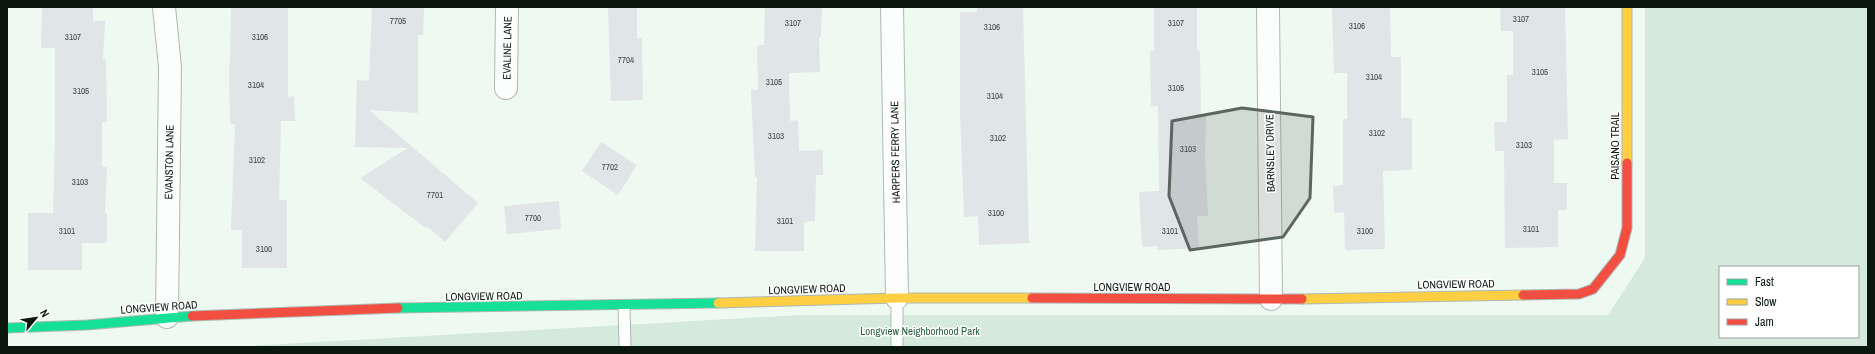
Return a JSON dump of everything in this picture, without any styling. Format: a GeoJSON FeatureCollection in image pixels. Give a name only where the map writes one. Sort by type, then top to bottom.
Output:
{"type":"FeatureCollection","features":[{"type":"Feature","properties":{"kind":"street","name":"EVANSTON LANE"},"geometry":{"type":"LineString","coordinates":[[164,7],[170,67],[167,317]]}},
{"type":"Feature","properties":{"kind":"street","name":"EVALINE LANE"},"geometry":{"type":"LineString","coordinates":[[506,88],[507,7]]}},
{"type":"Feature","properties":{"kind":"street","name":"HARPERS FERRY LANE"},"geometry":{"type":"LineString","coordinates":[[892,7],[897,298]]}},
{"type":"Feature","properties":{"kind":"street","name":"BARNSLEY DRIVE"},"geometry":{"type":"LineString","coordinates":[[1268,7],[1271,299]]}},
{"type":"Feature","properties":{"kind":"street","name":"PAISANO TRAIL"},"geometry":{"type":"LineString","coordinates":[[1603,278],[1620,255],[1627,228],[1627,7]]}},
{"type":"Feature","properties":{"kind":"street","name":"LONGVIEW ROAD"},"geometry":{"type":"LineString","coordinates":[[7,328],[87,325],[167,317],[406,308],[624,306],[897,298],[1271,299],[1579,294],[1593,289],[1603,278]]}},
{"type":"Feature","properties":{"kind":"lane"},"geometry":{"type":"LineString","coordinates":[[897,298],[897,347]]}},
{"type":"Feature","properties":{"kind":"lane"},"geometry":{"type":"LineString","coordinates":[[624,306],[625,347]]}},
{"type":"Feature","properties":{"kind":"highlighted area"},"geometry":{"type":"Polygon","coordinates":[[[1242,108],[1313,117],[1310,198],[1283,237],[1190,250],[1169,196],[1172,121],[1242,108]]]}},
{"type":"Feature","properties":{"kind":"green space","name":"Longview Neighborhood Park"},"geometry":{"type":"Polygon","coordinates":[[[1645,7],[1868,7],[1868,347],[229,347],[801,315],[1608,315],[1645,258],[1645,7]]]}},
{"type":"Feature","properties":{"kind":"building"},"geometry":{"type":"Polygon","coordinates":[[[42,7],[93,7],[93,21],[105,21],[103,59],[106,59],[107,122],[102,122],[102,167],[107,167],[105,213],[107,213],[107,243],[82,243],[82,270],[28,270],[28,213],[53,213],[55,48],[41,48],[42,7]]]}},
{"type":"Feature","properties":{"kind":"building"},"geometry":{"type":"Polygon","coordinates":[[[231,7],[288,7],[288,97],[294,96],[295,121],[281,121],[279,200],[287,200],[287,268],[242,268],[242,230],[231,230],[235,124],[230,124],[229,65],[231,7]]]}},
{"type":"Feature","properties":{"kind":"building"},"geometry":{"type":"Polygon","coordinates":[[[372,7],[424,7],[423,35],[418,35],[418,113],[369,110],[478,203],[445,242],[428,227],[423,226],[360,178],[408,148],[355,147],[357,80],[369,81],[372,7]]]}},
{"type":"Feature","properties":{"kind":"building"},"geometry":{"type":"Polygon","coordinates":[[[608,7],[637,7],[637,38],[642,38],[643,100],[611,101],[608,7]]]}},
{"type":"Feature","properties":{"kind":"building"},"geometry":{"type":"Polygon","coordinates":[[[765,7],[822,8],[821,37],[819,37],[820,72],[789,73],[790,121],[798,120],[799,151],[823,150],[823,175],[816,175],[815,221],[804,222],[804,251],[755,251],[757,177],[755,177],[751,90],[758,90],[757,45],[764,45],[765,7]]]}},
{"type":"Feature","properties":{"kind":"building"},"geometry":{"type":"Polygon","coordinates":[[[977,7],[1023,7],[1029,243],[979,245],[978,216],[964,217],[960,111],[960,12],[977,12],[977,7]]]}},
{"type":"Feature","properties":{"kind":"building"},"geometry":{"type":"Polygon","coordinates":[[[1154,7],[1197,7],[1197,51],[1200,51],[1201,117],[1206,117],[1205,156],[1208,216],[1197,216],[1199,248],[1157,250],[1157,246],[1142,247],[1139,192],[1159,191],[1158,106],[1151,106],[1150,51],[1154,51],[1154,7]]]}},
{"type":"Feature","properties":{"kind":"building"},"geometry":{"type":"Polygon","coordinates":[[[1332,7],[1390,7],[1391,57],[1401,57],[1401,118],[1412,118],[1412,170],[1383,171],[1385,249],[1345,250],[1344,212],[1334,213],[1333,186],[1343,185],[1343,119],[1347,119],[1347,73],[1334,73],[1332,7]]]}},
{"type":"Feature","properties":{"kind":"building"},"geometry":{"type":"Polygon","coordinates":[[[1500,7],[1565,7],[1568,139],[1554,140],[1554,183],[1567,183],[1567,210],[1558,210],[1558,247],[1505,248],[1504,151],[1495,151],[1494,122],[1507,122],[1507,75],[1513,75],[1513,31],[1501,31],[1500,7]]]}},
{"type":"Feature","properties":{"kind":"building"},"geometry":{"type":"Polygon","coordinates":[[[601,142],[637,165],[618,195],[582,171],[601,142]]]}},
{"type":"Feature","properties":{"kind":"building"},"geometry":{"type":"Polygon","coordinates":[[[559,201],[561,229],[507,234],[504,206],[559,201]]]}},
{"type":"Feature","properties":{"kind":"traffic: fast"},"geometry":{"type":"LineString","coordinates":[[398,308],[718,303]]}},
{"type":"Feature","properties":{"kind":"traffic: fast"},"geometry":{"type":"LineString","coordinates":[[7,328],[87,325],[192,316]]}},
{"type":"Feature","properties":{"kind":"traffic: slow"},"geometry":{"type":"LineString","coordinates":[[1627,7],[1627,163]]}},
{"type":"Feature","properties":{"kind":"traffic: slow"},"geometry":{"type":"LineString","coordinates":[[1302,299],[1523,295]]}},
{"type":"Feature","properties":{"kind":"traffic: slow"},"geometry":{"type":"LineString","coordinates":[[718,303],[897,298],[1032,298]]}},
{"type":"Feature","properties":{"kind":"traffic: jam"},"geometry":{"type":"LineString","coordinates":[[1523,295],[1579,294],[1593,289],[1620,255],[1627,228],[1627,163]]}},
{"type":"Feature","properties":{"kind":"traffic: jam"},"geometry":{"type":"LineString","coordinates":[[1032,298],[1302,299]]}},
{"type":"Feature","properties":{"kind":"traffic: jam"},"geometry":{"type":"LineString","coordinates":[[192,316],[398,308]]}}]}
